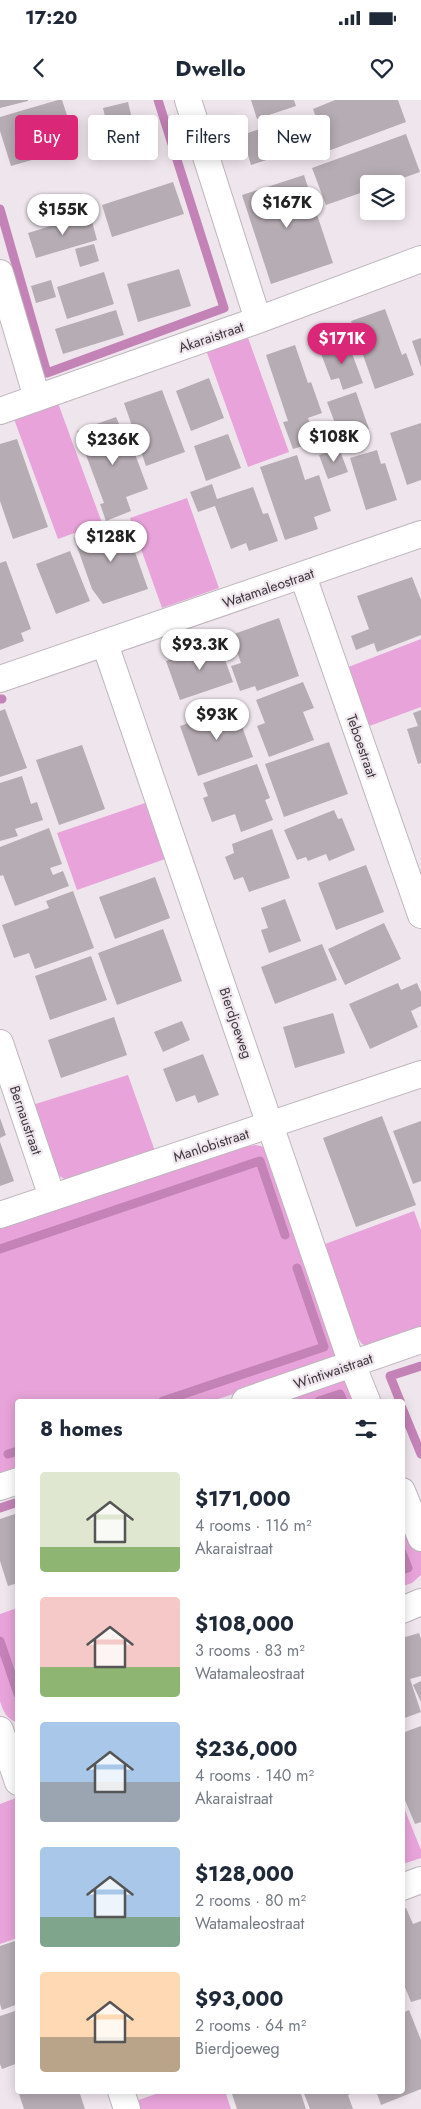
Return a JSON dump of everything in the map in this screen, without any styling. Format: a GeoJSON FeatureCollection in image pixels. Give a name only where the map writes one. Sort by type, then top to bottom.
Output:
{"type":"FeatureCollection","features":[{"type":"Feature","properties":{"kind":"street"},"geometry":{"type":"LineString","coordinates":[[188,100],[258,320]]}},
{"type":"Feature","properties":{"kind":"street","name":"Akaraistraat"},"geometry":{"type":"LineString","coordinates":[[0,410],[258,320],[421,259]]}},
{"type":"Feature","properties":{"kind":"street"},"geometry":{"type":"LineString","coordinates":[[0,273],[37,398]]}},
{"type":"Feature","properties":{"kind":"street","name":"Watamaleostraat"},"geometry":{"type":"LineString","coordinates":[[0,679],[421,534]]}},
{"type":"Feature","properties":{"kind":"street","name":"Teboestraat"},"geometry":{"type":"LineString","coordinates":[[303,576],[421,915]]}},
{"type":"Feature","properties":{"kind":"street","name":"Bierdjoeweg"},"geometry":{"type":"LineString","coordinates":[[106,644],[352,1364],[366,1399]]}},
{"type":"Feature","properties":{"kind":"street","name":"Bernaustraat"},"geometry":{"type":"LineString","coordinates":[[0,1043],[52,1197]]}},
{"type":"Feature","properties":{"kind":"street","name":"Manlobistraat"},"geometry":{"type":"LineString","coordinates":[[0,1215],[421,1074]]}},
{"type":"Feature","properties":{"kind":"street","name":"Wintiwaistraat"},"geometry":{"type":"LineString","coordinates":[[251,1399],[421,1340]]}},
{"type":"Feature","properties":{"kind":"street"},"geometry":{"type":"LineString","coordinates":[[0,1487],[15,1482]]}},
{"type":"Feature","properties":{"kind":"street"},"geometry":{"type":"LineString","coordinates":[[405,1498],[421,1538]]}},
{"type":"Feature","properties":{"kind":"street"},"geometry":{"type":"LineString","coordinates":[[405,1609],[421,1602]]}},
{"type":"Feature","properties":{"kind":"street"},"geometry":{"type":"LineString","coordinates":[[8,1741],[15,1770]]}},
{"type":"Feature","properties":{"kind":"street"},"geometry":{"type":"LineString","coordinates":[[405,1886],[421,1880]]}},
{"type":"Feature","properties":{"kind":"street"},"geometry":{"type":"LineString","coordinates":[[122,2094],[126,2109]]}},
{"type":"Feature","properties":{"kind":"shaded area"},"geometry":{"type":"Polygon","coordinates":[[[247,335],[289,452],[248,467],[206,350],[247,335]]]}},
{"type":"Feature","properties":{"kind":"shaded area"},"geometry":{"type":"Polygon","coordinates":[[[58,403],[102,523],[58,539],[14,419],[58,403]]]}},
{"type":"Feature","properties":{"kind":"shaded area"},"geometry":{"type":"Polygon","coordinates":[[[187,498],[219,588],[162,608],[130,518],[187,498]]]}},
{"type":"Feature","properties":{"kind":"shaded area"},"geometry":{"type":"Polygon","coordinates":[[[421,639],[421,707],[364,728],[343,669],[421,639]]]}},
{"type":"Feature","properties":{"kind":"shaded area"},"geometry":{"type":"Polygon","coordinates":[[[148,802],[168,858],[77,890],[57,833],[148,802]]]}},
{"type":"Feature","properties":{"kind":"shaded area"},"geometry":{"type":"Polygon","coordinates":[[[128,1075],[156,1154],[67,1181],[58,1175],[29,1106],[128,1075]]]}},
{"type":"Feature","properties":{"kind":"shaded area"},"geometry":{"type":"Polygon","coordinates":[[[261,1146],[268,1151],[336,1341],[336,1357],[330,1362],[218,1399],[15,1399],[15,1468],[0,1473],[0,1229],[244,1147],[261,1146]]]}},
{"type":"Feature","properties":{"kind":"shaded area"},"geometry":{"type":"Polygon","coordinates":[[[414,1211],[421,1230],[421,1329],[370,1347],[362,1344],[357,1337],[325,1244],[414,1211]]]}},
{"type":"Feature","properties":{"kind":"shaded area"},"geometry":{"type":"Polygon","coordinates":[[[342,1379],[349,1382],[359,1399],[278,1399],[342,1379]]]}},
{"type":"Feature","properties":{"kind":"shaded area"},"geometry":{"type":"Polygon","coordinates":[[[405,1513],[421,1552],[421,1575],[412,1583],[405,1585],[405,1513]]]}},
{"type":"Feature","properties":{"kind":"shaded area"},"geometry":{"type":"Polygon","coordinates":[[[15,1609],[15,1721],[6,1714],[0,1701],[0,1614],[15,1609]]]}},
{"type":"Feature","properties":{"kind":"shaded area"},"geometry":{"type":"Polygon","coordinates":[[[15,1798],[15,1939],[0,1944],[0,1804],[15,1798]]]}},
{"type":"Feature","properties":{"kind":"shaded area"},"geometry":{"type":"Polygon","coordinates":[[[405,1810],[421,1850],[421,1858],[405,1863],[405,1810]]]}},
{"type":"Feature","properties":{"kind":"shaded area"},"geometry":{"type":"Polygon","coordinates":[[[156,2094],[226,2094],[231,2109],[136,2109],[133,2102],[156,2094]]]}},
{"type":"Feature","properties":{"kind":"building"},"geometry":{"type":"Polygon","coordinates":[[[0,100],[28,100],[28,101],[0,108],[0,100]]]}},
{"type":"Feature","properties":{"kind":"building"},"geometry":{"type":"Polygon","coordinates":[[[58,100],[62,100],[67,115],[15,115],[15,160],[32,160],[11,166],[0,131],[0,117],[58,100]]]}},
{"type":"Feature","properties":{"kind":"building"},"geometry":{"type":"Polygon","coordinates":[[[251,100],[294,100],[296,106],[269,115],[258,115],[257,119],[251,100]]]}},
{"type":"Feature","properties":{"kind":"building"},"geometry":{"type":"Polygon","coordinates":[[[335,100],[398,100],[406,122],[330,150],[330,115],[315,115],[313,109],[335,100]]]}},
{"type":"Feature","properties":{"kind":"building"},"geometry":{"type":"Polygon","coordinates":[[[128,102],[131,115],[105,115],[103,108],[128,102]]]}},
{"type":"Feature","properties":{"kind":"building"},"geometry":{"type":"Polygon","coordinates":[[[258,130],[258,160],[267,160],[251,165],[248,155],[248,133],[258,130]]]}},
{"type":"Feature","properties":{"kind":"building"},"geometry":{"type":"Polygon","coordinates":[[[406,134],[420,172],[405,177],[405,175],[360,175],[360,193],[326,205],[312,168],[406,134]]]}},
{"type":"Feature","properties":{"kind":"building"},"geometry":{"type":"Polygon","coordinates":[[[304,175],[333,263],[271,284],[242,195],[304,175]]]}},
{"type":"Feature","properties":{"kind":"building"},"geometry":{"type":"Polygon","coordinates":[[[173,182],[184,214],[112,237],[102,205],[173,182]]]}},
{"type":"Feature","properties":{"kind":"building"},"geometry":{"type":"Polygon","coordinates":[[[90,214],[97,240],[36,258],[28,233],[90,214]]]}},
{"type":"Feature","properties":{"kind":"building"},"geometry":{"type":"Polygon","coordinates":[[[94,244],[99,261],[80,267],[75,249],[94,244]]]}},
{"type":"Feature","properties":{"kind":"building"},"geometry":{"type":"Polygon","coordinates":[[[179,269],[191,306],[138,322],[127,284],[179,269]]]}},
{"type":"Feature","properties":{"kind":"building"},"geometry":{"type":"Polygon","coordinates":[[[104,272],[114,304],[67,319],[57,287],[104,272]]]}},
{"type":"Feature","properties":{"kind":"building"},"geometry":{"type":"Polygon","coordinates":[[[51,280],[56,297],[36,303],[31,286],[51,280]]]}},
{"type":"Feature","properties":{"kind":"building"},"geometry":{"type":"Polygon","coordinates":[[[385,309],[402,355],[406,353],[414,375],[375,389],[351,321],[385,309]]]}},
{"type":"Feature","properties":{"kind":"building"},"geometry":{"type":"Polygon","coordinates":[[[116,310],[124,335],[63,354],[55,329],[116,310]]]}},
{"type":"Feature","properties":{"kind":"building"},"geometry":{"type":"Polygon","coordinates":[[[421,338],[421,367],[412,341],[421,338]]]}},
{"type":"Feature","properties":{"kind":"building"},"geometry":{"type":"Polygon","coordinates":[[[347,340],[363,383],[343,390],[339,378],[331,380],[320,351],[347,340]]]}},
{"type":"Feature","properties":{"kind":"building"},"geometry":{"type":"Polygon","coordinates":[[[295,345],[308,383],[311,382],[322,413],[308,418],[316,442],[293,449],[283,422],[288,421],[266,355],[295,345]]]}},
{"type":"Feature","properties":{"kind":"building"},"geometry":{"type":"Polygon","coordinates":[[[209,378],[224,418],[191,431],[176,391],[209,378]]]}},
{"type":"Feature","properties":{"kind":"building"},"geometry":{"type":"Polygon","coordinates":[[[162,390],[185,452],[146,466],[124,403],[162,390]]]}},
{"type":"Feature","properties":{"kind":"building"},"geometry":{"type":"Polygon","coordinates":[[[356,392],[369,429],[341,439],[327,402],[356,392]]]}},
{"type":"Feature","properties":{"kind":"building"},"geometry":{"type":"Polygon","coordinates":[[[116,417],[122,431],[126,430],[148,489],[126,497],[131,511],[106,521],[100,504],[104,503],[77,431],[116,417]]]}},
{"type":"Feature","properties":{"kind":"building"},"geometry":{"type":"Polygon","coordinates":[[[421,423],[421,480],[407,485],[390,433],[421,423]]]}},
{"type":"Feature","properties":{"kind":"building"},"geometry":{"type":"Polygon","coordinates":[[[228,434],[241,468],[206,481],[194,446],[228,434]]]}},
{"type":"Feature","properties":{"kind":"building"},"geometry":{"type":"Polygon","coordinates":[[[17,439],[48,527],[13,539],[0,501],[0,444],[17,439]]]}},
{"type":"Feature","properties":{"kind":"building"},"geometry":{"type":"Polygon","coordinates":[[[339,448],[348,472],[328,479],[319,455],[339,448]]]}},
{"type":"Feature","properties":{"kind":"building"},"geometry":{"type":"Polygon","coordinates":[[[377,450],[381,464],[385,463],[397,500],[366,510],[350,458],[377,450]]]}},
{"type":"Feature","properties":{"kind":"building"},"geometry":{"type":"Polygon","coordinates":[[[297,455],[305,480],[319,475],[331,511],[314,517],[318,529],[285,540],[260,467],[297,455]]]}},
{"type":"Feature","properties":{"kind":"building"},"geometry":{"type":"Polygon","coordinates":[[[212,484],[217,499],[253,487],[263,514],[268,513],[278,541],[249,551],[246,543],[231,549],[215,506],[198,512],[190,492],[212,484]]]}},
{"type":"Feature","properties":{"kind":"building"},"geometry":{"type":"Polygon","coordinates":[[[124,521],[148,589],[103,604],[92,589],[74,538],[124,521]]]}},
{"type":"Feature","properties":{"kind":"building"},"geometry":{"type":"Polygon","coordinates":[[[70,551],[90,601],[56,614],[36,564],[70,551]]]}},
{"type":"Feature","properties":{"kind":"building"},"geometry":{"type":"Polygon","coordinates":[[[6,561],[31,629],[21,633],[24,641],[0,650],[0,563],[6,561]]]}},
{"type":"Feature","properties":{"kind":"building"},"geometry":{"type":"Polygon","coordinates":[[[412,577],[421,600],[421,635],[377,652],[374,643],[356,650],[351,636],[369,629],[357,596],[412,577]]]}},
{"type":"Feature","properties":{"kind":"building"},"geometry":{"type":"Polygon","coordinates":[[[279,618],[299,676],[257,691],[255,686],[240,691],[231,666],[241,663],[231,635],[279,618]]]}},
{"type":"Feature","properties":{"kind":"building"},"geometry":{"type":"Polygon","coordinates":[[[219,643],[233,682],[180,700],[166,661],[219,643]]]}},
{"type":"Feature","properties":{"kind":"building"},"geometry":{"type":"Polygon","coordinates":[[[303,682],[314,708],[303,712],[314,740],[269,757],[257,726],[265,723],[256,700],[303,682]]]}},
{"type":"Feature","properties":{"kind":"building"},"geometry":{"type":"Polygon","coordinates":[[[235,707],[253,757],[198,776],[180,726],[235,707]]]}},
{"type":"Feature","properties":{"kind":"building"},"geometry":{"type":"Polygon","coordinates":[[[5,709],[27,768],[0,777],[0,711],[5,709]]]}},
{"type":"Feature","properties":{"kind":"building"},"geometry":{"type":"Polygon","coordinates":[[[421,710],[421,763],[418,764],[407,729],[418,726],[413,713],[421,710]]]}},
{"type":"Feature","properties":{"kind":"building"},"geometry":{"type":"Polygon","coordinates":[[[329,742],[348,794],[284,817],[265,764],[329,742]]]}},
{"type":"Feature","properties":{"kind":"building"},"geometry":{"type":"Polygon","coordinates":[[[82,745],[105,809],[59,825],[36,760],[82,745]]]}},
{"type":"Feature","properties":{"kind":"building"},"geometry":{"type":"Polygon","coordinates":[[[257,764],[270,798],[265,800],[273,820],[241,832],[235,814],[212,822],[203,798],[208,796],[203,783],[257,764]]]}},
{"type":"Feature","properties":{"kind":"building"},"geometry":{"type":"Polygon","coordinates":[[[22,776],[31,804],[37,802],[43,820],[15,829],[18,836],[0,841],[0,783],[22,776]]]}},
{"type":"Feature","properties":{"kind":"building"},"geometry":{"type":"Polygon","coordinates":[[[334,810],[338,819],[342,818],[355,850],[329,861],[326,854],[308,861],[306,857],[297,860],[284,830],[334,810]]]}},
{"type":"Feature","properties":{"kind":"building"},"geometry":{"type":"Polygon","coordinates":[[[49,828],[62,864],[50,868],[53,875],[63,871],[69,886],[15,906],[3,875],[0,876],[0,847],[49,828]]]}},
{"type":"Feature","properties":{"kind":"building"},"geometry":{"type":"Polygon","coordinates":[[[272,829],[290,878],[249,892],[243,877],[234,880],[225,857],[234,853],[232,844],[272,829]]]}},
{"type":"Feature","properties":{"kind":"building"},"geometry":{"type":"Polygon","coordinates":[[[366,865],[384,912],[336,930],[318,883],[366,865]]]}},
{"type":"Feature","properties":{"kind":"building"},"geometry":{"type":"Polygon","coordinates":[[[155,877],[170,918],[115,939],[99,897],[155,877]]]}},
{"type":"Feature","properties":{"kind":"building"},"geometry":{"type":"Polygon","coordinates":[[[73,891],[94,948],[35,969],[29,953],[14,958],[2,925],[49,908],[46,901],[73,891]]]}},
{"type":"Feature","properties":{"kind":"building"},"geometry":{"type":"Polygon","coordinates":[[[285,899],[301,941],[269,953],[261,930],[268,928],[261,908],[285,899]]]}},
{"type":"Feature","properties":{"kind":"building"},"geometry":{"type":"Polygon","coordinates":[[[384,923],[401,959],[345,985],[328,949],[384,923]]]}},
{"type":"Feature","properties":{"kind":"building"},"geometry":{"type":"Polygon","coordinates":[[[163,929],[182,981],[117,1005],[98,953],[163,929]]]}},
{"type":"Feature","properties":{"kind":"building"},"geometry":{"type":"Polygon","coordinates":[[[322,944],[337,980],[275,1004],[261,967],[322,944]]]}},
{"type":"Feature","properties":{"kind":"building"},"geometry":{"type":"Polygon","coordinates":[[[91,956],[107,1000],[50,1020],[35,976],[91,956]]]}},
{"type":"Feature","properties":{"kind":"building"},"geometry":{"type":"Polygon","coordinates":[[[398,983],[401,990],[417,983],[421,992],[421,1006],[411,1011],[418,1027],[370,1049],[349,1004],[398,983]]]}},
{"type":"Feature","properties":{"kind":"building"},"geometry":{"type":"Polygon","coordinates":[[[333,1013],[345,1053],[295,1068],[283,1027],[333,1013]]]}},
{"type":"Feature","properties":{"kind":"building"},"geometry":{"type":"Polygon","coordinates":[[[114,1017],[127,1055],[61,1078],[48,1040],[114,1017]]]}},
{"type":"Feature","properties":{"kind":"building"},"geometry":{"type":"Polygon","coordinates":[[[182,1021],[190,1040],[163,1052],[154,1032],[182,1021]]]}},
{"type":"Feature","properties":{"kind":"building"},"geometry":{"type":"Polygon","coordinates":[[[203,1054],[219,1095],[198,1103],[195,1095],[176,1102],[163,1069],[203,1054]]]}},
{"type":"Feature","properties":{"kind":"building"},"geometry":{"type":"Polygon","coordinates":[[[382,1116],[416,1205],[356,1227],[323,1138],[382,1116]]]}},
{"type":"Feature","properties":{"kind":"building"},"geometry":{"type":"Polygon","coordinates":[[[0,1118],[6,1135],[0,1138],[0,1118]]]}},
{"type":"Feature","properties":{"kind":"building"},"geometry":{"type":"Polygon","coordinates":[[[421,1121],[421,1181],[413,1184],[393,1131],[421,1121]]]}},
{"type":"Feature","properties":{"kind":"building"},"geometry":{"type":"Polygon","coordinates":[[[0,1142],[14,1181],[0,1186],[0,1142]]]}},
{"type":"Feature","properties":{"kind":"building"},"geometry":{"type":"Polygon","coordinates":[[[15,1514],[15,1584],[8,1586],[0,1561],[0,1519],[15,1514]]]}},
{"type":"Feature","properties":{"kind":"building"},"geometry":{"type":"Polygon","coordinates":[[[419,1633],[421,1639],[421,1676],[410,1679],[421,1712],[405,1718],[405,1637],[419,1633]]]}},
{"type":"Feature","properties":{"kind":"building"},"geometry":{"type":"Polygon","coordinates":[[[421,1681],[421,1702],[413,1685],[421,1681]]]}},
{"type":"Feature","properties":{"kind":"building"},"geometry":{"type":"Polygon","coordinates":[[[421,1726],[421,1822],[415,1824],[405,1800],[405,1732],[421,1726]]]}},
{"type":"Feature","properties":{"kind":"building"},"geometry":{"type":"Polygon","coordinates":[[[405,1908],[413,1924],[421,1921],[421,1999],[411,2002],[405,1987],[405,1908]]]}},
{"type":"Feature","properties":{"kind":"building"},"geometry":{"type":"Polygon","coordinates":[[[15,1941],[15,2005],[2,2010],[0,2004],[0,1946],[15,1941]]]}},
{"type":"Feature","properties":{"kind":"building"},"geometry":{"type":"Polygon","coordinates":[[[409,2010],[421,2040],[421,2089],[381,2105],[377,2094],[405,2094],[405,2012],[409,2010]]]}},
{"type":"Feature","properties":{"kind":"building"},"geometry":{"type":"Polygon","coordinates":[[[15,2011],[15,2064],[2,2069],[0,2064],[0,2016],[15,2011]]]}},
{"type":"Feature","properties":{"kind":"building"},"geometry":{"type":"Polygon","coordinates":[[[19,2094],[80,2094],[85,2109],[24,2109],[19,2094]]]}},
{"type":"Feature","properties":{"kind":"building"},"geometry":{"type":"Polygon","coordinates":[[[232,2094],[301,2094],[306,2109],[237,2109],[232,2094]]]}},
{"type":"Feature","properties":{"kind":"building"},"geometry":{"type":"Polygon","coordinates":[[[304,2094],[350,2094],[348,2095],[353,2109],[310,2109],[304,2094]]]}},
{"type":"Feature","properties":{"kind":"waterway"},"geometry":{"type":"LineString","coordinates":[[0,209],[47,373],[224,308],[158,100]]}},
{"type":"Feature","properties":{"kind":"waterway"},"geometry":{"type":"LineString","coordinates":[[0,1249],[260,1161],[285,1235]]}},
{"type":"Feature","properties":{"kind":"waterway"},"geometry":{"type":"LineString","coordinates":[[169,1399],[324,1347],[297,1268]]}},
{"type":"Feature","properties":{"kind":"waterway"},"geometry":{"type":"LineString","coordinates":[[399,1399],[390,1376],[421,1366]]}},
{"type":"Feature","properties":{"kind":"waterway"},"geometry":{"type":"LineString","coordinates":[[325,1399],[340,1394],[342,1399]]}},
{"type":"Feature","properties":{"kind":"waterway"},"geometry":{"type":"LineString","coordinates":[[405,1415],[421,1454]]}},
{"type":"Feature","properties":{"kind":"waterway"},"geometry":{"type":"LineString","coordinates":[[8,1454],[15,1452]]}},
{"type":"Feature","properties":{"kind":"waterway"},"geometry":{"type":"LineString","coordinates":[[0,1508],[15,1503]]}},
{"type":"Feature","properties":{"kind":"waterway"},"geometry":{"type":"LineString","coordinates":[[405,1560],[408,1568],[405,1569]]}},
{"type":"Feature","properties":{"kind":"waterway"},"geometry":{"type":"LineString","coordinates":[[0,1641],[15,1685]]}}]}
